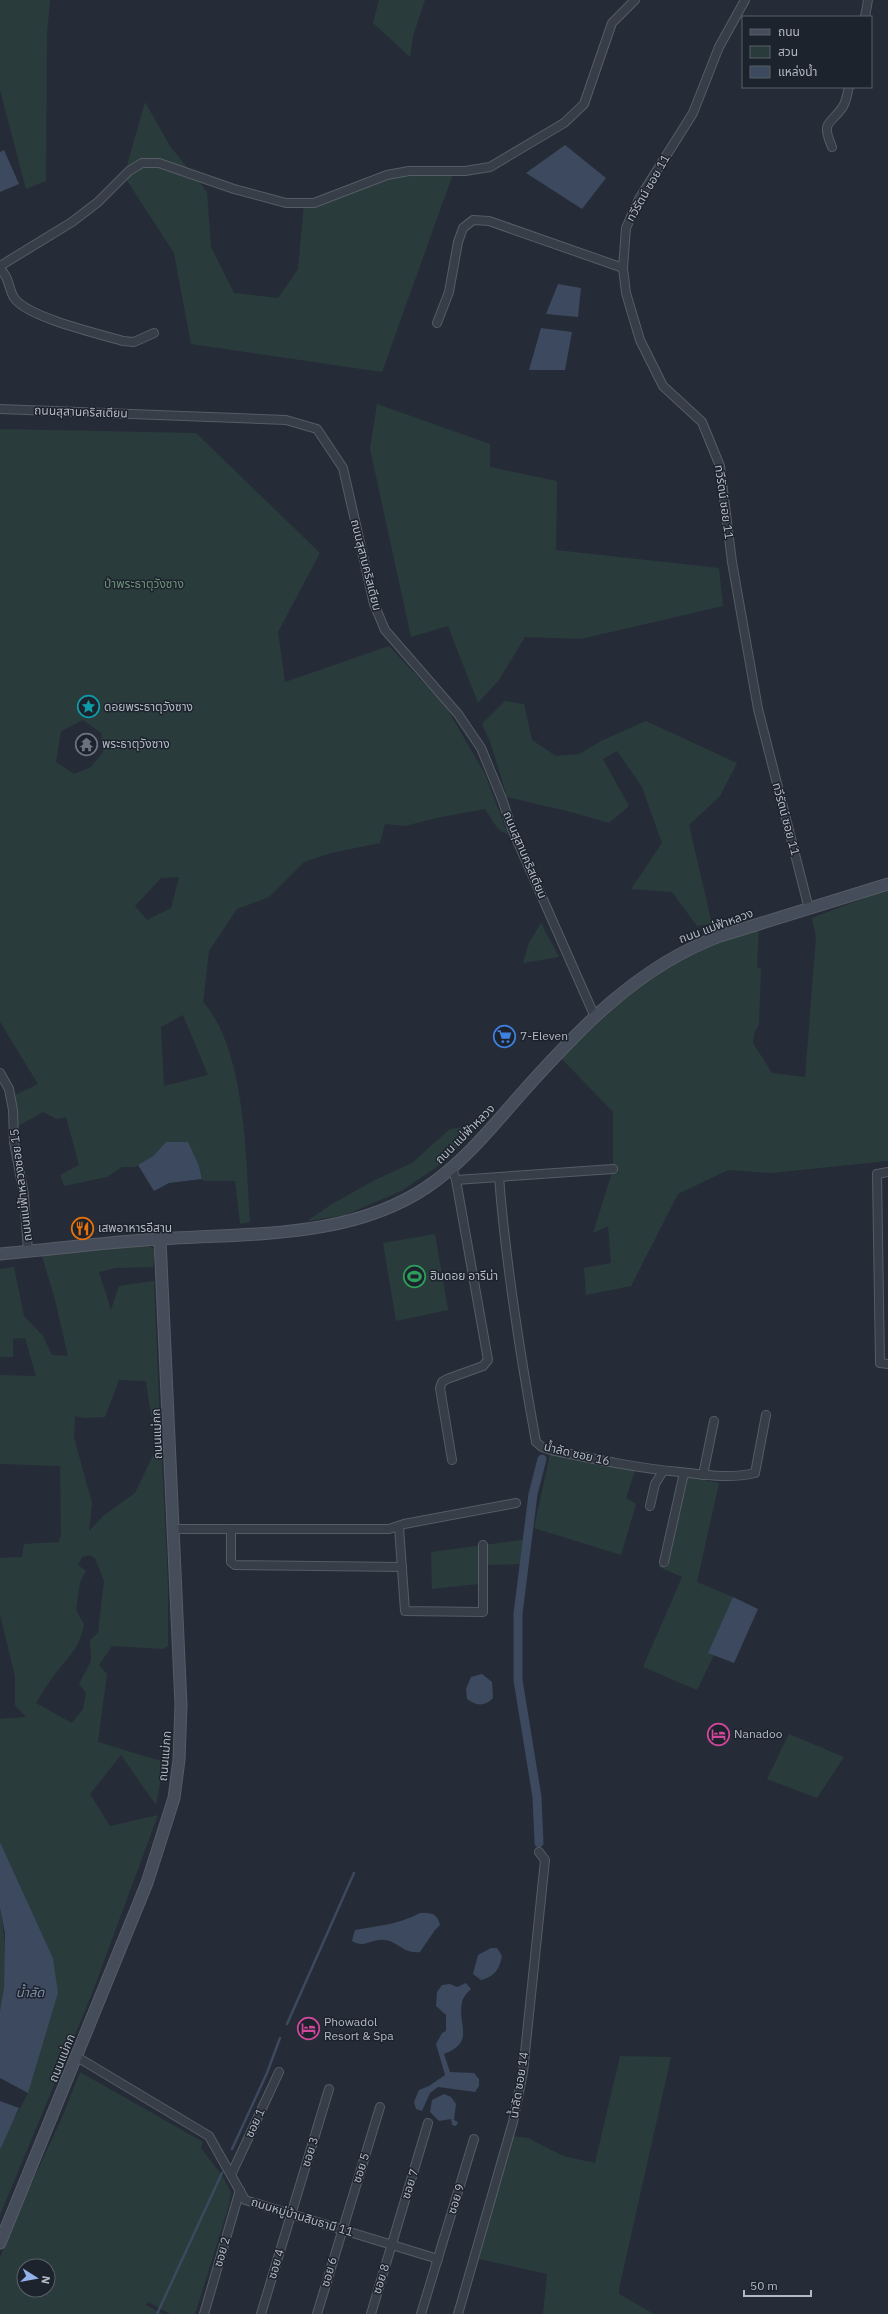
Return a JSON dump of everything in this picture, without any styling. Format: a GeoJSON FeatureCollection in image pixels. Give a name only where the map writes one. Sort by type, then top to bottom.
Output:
{"type":"FeatureCollection","features":[{"type":"Feature","properties":{"kind":"street","name":"ทวีรัตน์ ซอย 11"},"geometry":{"type":"LineString","coordinates":[[745,0],[719,47],[693,113],[639,200],[626,228],[623,268],[626,293],[640,340],[664,386],[702,422],[720,466],[732,562],[758,709],[810,909]]}},
{"type":"Feature","properties":{"kind":"street"},"geometry":{"type":"LineString","coordinates":[[865,16],[868,0]]}},
{"type":"Feature","properties":{"kind":"street"},"geometry":{"type":"LineString","coordinates":[[0,266],[72,222],[98,202],[129,171],[142,163],[159,162],[234,189],[286,203],[314,203],[387,175],[409,171],[465,171],[490,167],[564,123],[584,104],[612,23],[630,1]]}},
{"type":"Feature","properties":{"kind":"street"},"geometry":{"type":"LineString","coordinates":[[832,147],[827,130],[828,122],[842,108],[849,88]]}},
{"type":"Feature","properties":{"kind":"street"},"geometry":{"type":"LineString","coordinates":[[437,323],[449,292],[458,242],[463,228],[473,220],[490,221],[623,268]]}},
{"type":"Feature","properties":{"kind":"street"},"geometry":{"type":"LineString","coordinates":[[0,269],[6,275],[14,299],[23,306],[46,316],[123,341],[134,342],[154,333]]}},
{"type":"Feature","properties":{"kind":"street","name":"ถนนสุสานคริสเตียน"},"geometry":{"type":"LineString","coordinates":[[0,409],[286,420],[317,429],[343,468],[374,604],[385,630],[458,714],[481,748],[512,829],[595,1017]]}},
{"type":"Feature","properties":{"kind":"street","name":"ถนน แม่ฟ้าหลวง"},"geometry":{"type":"LineString","coordinates":[[0,1254],[160,1239],[276,1233],[336,1224],[380,1209],[413,1195],[452,1168],[480,1141],[573,1037],[645,975],[679,953],[720,936],[888,884]]}},
{"type":"Feature","properties":{"kind":"street","name":"ถนนแม่ฟ้าหลวงซอย 15"},"geometry":{"type":"LineString","coordinates":[[0,1073],[9,1089],[13,1110],[14,1142],[24,1195],[28,1251]]}},
{"type":"Feature","properties":{"kind":"street"},"geometry":{"type":"LineString","coordinates":[[452,1168],[456,1180],[488,1360],[483,1366],[442,1382],[440,1388],[452,1460]]}},
{"type":"Feature","properties":{"kind":"street"},"geometry":{"type":"LineString","coordinates":[[456,1180],[613,1169]]}},
{"type":"Feature","properties":{"kind":"street"},"geometry":{"type":"LineString","coordinates":[[888,1172],[877,1174],[880,1363],[888,1364]]}},
{"type":"Feature","properties":{"kind":"street","name":"น้ำลัด ซอย 16"},"geometry":{"type":"LineString","coordinates":[[499,1177],[504,1240],[517,1335],[536,1442],[542,1448],[663,1471],[721,1477],[755,1472],[766,1415]]}},
{"type":"Feature","properties":{"kind":"street","name":"ถนนแม่กก"},"geometry":{"type":"LineString","coordinates":[[0,2243],[147,1883],[175,1793],[180,1746],[181,1705],[160,1239]]}},
{"type":"Feature","properties":{"kind":"street"},"geometry":{"type":"LineString","coordinates":[[703,1475],[714,1421]]}},
{"type":"Feature","properties":{"kind":"street"},"geometry":{"type":"LineString","coordinates":[[650,1506],[655,1484],[663,1471]]}},
{"type":"Feature","properties":{"kind":"street"},"geometry":{"type":"LineString","coordinates":[[664,1562],[684,1473]]}},
{"type":"Feature","properties":{"kind":"street"},"geometry":{"type":"LineString","coordinates":[[173,1529],[389,1529],[399,1527],[404,1524],[516,1504]]}},
{"type":"Feature","properties":{"kind":"street"},"geometry":{"type":"LineString","coordinates":[[399,1527],[405,1611],[483,1612],[482,1545]]}},
{"type":"Feature","properties":{"kind":"street"},"geometry":{"type":"LineString","coordinates":[[231,1529],[231,1562],[235,1565],[402,1567]]}},
{"type":"Feature","properties":{"kind":"street","name":"น้ำลัด ซอย 14"},"geometry":{"type":"LineString","coordinates":[[458,2314],[510,2136],[522,2072],[545,1860],[539,1852]]}},
{"type":"Feature","properties":{"kind":"street","name":"ถนนหมู่บ้านสินธานี 11"},"geometry":{"type":"LineString","coordinates":[[77,2057],[209,2136],[245,2200],[438,2259]]}},
{"type":"Feature","properties":{"kind":"street","name":"ซอย 1"},"geometry":{"type":"LineString","coordinates":[[231,2175],[279,2072]]}},
{"type":"Feature","properties":{"kind":"street","name":"ซอย 3"},"geometry":{"type":"LineString","coordinates":[[291,2214],[329,2089]]}},
{"type":"Feature","properties":{"kind":"street","name":"ซอย 5"},"geometry":{"type":"LineString","coordinates":[[342,2230],[380,2107]]}},
{"type":"Feature","properties":{"kind":"street","name":"ซอย 7"},"geometry":{"type":"LineString","coordinates":[[391,2245],[428,2123]]}},
{"type":"Feature","properties":{"kind":"street","name":"ซอย 9"},"geometry":{"type":"LineString","coordinates":[[421,2314],[474,2139]]}},
{"type":"Feature","properties":{"kind":"street","name":"ซอย 2"},"geometry":{"type":"LineString","coordinates":[[204,2314],[240,2190]]}},
{"type":"Feature","properties":{"kind":"street","name":"ซอย 4"},"geometry":{"type":"LineString","coordinates":[[261,2314],[291,2214]]}},
{"type":"Feature","properties":{"kind":"street","name":"ซอย 6"},"geometry":{"type":"LineString","coordinates":[[317,2314],[342,2230]]}},
{"type":"Feature","properties":{"kind":"street","name":"ซอย 8"},"geometry":{"type":"LineString","coordinates":[[370,2314],[391,2245]]}},
{"type":"Feature","properties":{"kind":"green space"},"geometry":{"type":"Polygon","coordinates":[[[0,0],[50,0],[47,34],[46,181],[26,189],[0,90],[0,0]]]}},
{"type":"Feature","properties":{"kind":"green space"},"geometry":{"type":"Polygon","coordinates":[[[379,0],[425,0],[413,36],[410,57],[373,23],[379,0]]]}},
{"type":"Feature","properties":{"kind":"green space"},"geometry":{"type":"Polygon","coordinates":[[[145,102],[170,146],[207,192],[211,247],[234,293],[278,298],[298,269],[304,203],[382,177],[454,171],[382,372],[191,344],[174,253],[124,176],[145,102]]]}},
{"type":"Feature","properties":{"kind":"green space"},"geometry":{"type":"Polygon","coordinates":[[[377,404],[490,444],[490,467],[557,481],[556,550],[719,568],[723,606],[581,639],[525,637],[499,680],[478,703],[448,626],[411,637],[370,449],[377,404]]]}},
{"type":"Feature","properties":{"kind":"green space","name":"ป่าพระธาตุวังซาง"},"geometry":{"type":"Polygon","coordinates":[[[0,429],[196,433],[320,553],[278,632],[285,682],[389,646],[446,707],[485,774],[508,835],[498,829],[485,809],[441,817],[405,826],[385,824],[380,843],[331,853],[304,862],[269,897],[237,909],[209,951],[203,1002],[217,1023],[228,1048],[236,1076],[245,1138],[250,1222],[240,1224],[235,1181],[203,1181],[199,1166],[166,1142],[153,1156],[135,1167],[122,1167],[107,1177],[64,1186],[60,1175],[79,1165],[66,1117],[57,1119],[43,1112],[18,1126],[13,1102],[15,1095],[38,1084],[0,1022],[0,429]],[[83,720],[61,731],[56,762],[74,774],[91,767],[103,752],[101,733],[83,720]],[[179,877],[161,878],[135,906],[147,920],[171,908],[179,877]],[[183,1015],[161,1027],[164,1086],[208,1075],[183,1015]]]}},
{"type":"Feature","properties":{"kind":"green space"},"geometry":{"type":"Polygon","coordinates":[[[505,701],[524,704],[532,740],[556,756],[579,754],[603,740],[646,721],[737,763],[720,796],[689,825],[712,924],[697,926],[672,892],[631,889],[662,843],[642,787],[617,751],[603,759],[629,806],[609,823],[571,812],[507,797],[491,744],[482,724],[505,701]]]}},
{"type":"Feature","properties":{"kind":"green space"},"geometry":{"type":"Polygon","coordinates":[[[888,889],[888,1161],[771,1173],[728,1170],[678,1194],[631,1286],[586,1295],[584,1268],[611,1263],[608,1226],[593,1233],[613,1169],[613,1112],[561,1058],[626,997],[680,958],[759,924],[757,968],[761,968],[759,1025],[754,1033],[753,1043],[772,1073],[805,1077],[816,937],[812,918],[888,889]]]}},
{"type":"Feature","properties":{"kind":"green space"},"geometry":{"type":"Polygon","coordinates":[[[541,923],[559,957],[523,963],[529,943],[541,923]]]}},
{"type":"Feature","properties":{"kind":"green space"},"geometry":{"type":"Polygon","coordinates":[[[478,1125],[444,1162],[401,1191],[345,1215],[307,1221],[332,1204],[375,1180],[412,1163],[450,1129],[478,1125]]]}},
{"type":"Feature","properties":{"kind":"green space","name":"ฮิมดอย อารีน่า"},"geometry":{"type":"Polygon","coordinates":[[[435,1234],[448,1310],[396,1321],[383,1243],[435,1234]]]}},
{"type":"Feature","properties":{"kind":"green space"},"geometry":{"type":"Polygon","coordinates":[[[143,1244],[155,1249],[153,1267],[115,1268],[99,1272],[111,1310],[119,1286],[154,1281],[160,1425],[155,1426],[151,1415],[146,1381],[119,1380],[105,1417],[84,1418],[75,1416],[74,1438],[92,1503],[89,1531],[103,1516],[135,1493],[161,1439],[168,1584],[168,1646],[163,1649],[112,1646],[99,1665],[107,1674],[98,1742],[164,1762],[156,1805],[121,1755],[90,1794],[110,1826],[158,1815],[91,1996],[0,2215],[0,2150],[5,2137],[28,2093],[53,1958],[0,1842],[0,1719],[26,1717],[15,1705],[15,1676],[0,1615],[0,1558],[22,1557],[24,1544],[58,1542],[58,1544],[61,1535],[60,1466],[0,1464],[0,1375],[36,1376],[25,1338],[13,1339],[13,1357],[0,1357],[0,1269],[14,1267],[24,1316],[43,1336],[52,1355],[68,1356],[54,1296],[42,1256],[143,1244]],[[89,1555],[82,1557],[78,1565],[86,1571],[80,1582],[76,1610],[84,1624],[77,1646],[52,1677],[36,1703],[72,1723],[83,1709],[86,1693],[79,1684],[91,1661],[90,1640],[98,1633],[104,1581],[95,1558],[89,1555]]]}},
{"type":"Feature","properties":{"kind":"green space"},"geometry":{"type":"Polygon","coordinates":[[[551,1450],[636,1467],[626,1498],[636,1504],[621,1555],[534,1528],[551,1450]]]}},
{"type":"Feature","properties":{"kind":"green space"},"geometry":{"type":"Polygon","coordinates":[[[683,1476],[719,1483],[697,1582],[733,1597],[709,1652],[714,1655],[697,1690],[643,1667],[682,1577],[659,1567],[674,1527],[683,1476]]]}},
{"type":"Feature","properties":{"kind":"green space"},"geometry":{"type":"Polygon","coordinates":[[[528,1539],[525,1564],[480,1565],[479,1584],[432,1589],[431,1552],[528,1539]]]}},
{"type":"Feature","properties":{"kind":"green space"},"geometry":{"type":"Polygon","coordinates":[[[789,1734],[844,1757],[817,1798],[767,1779],[789,1734]]]}},
{"type":"Feature","properties":{"kind":"green space"},"geometry":{"type":"Polygon","coordinates":[[[0,1908],[4,1934],[5,1960],[4,1985],[0,2011],[0,1908]]]}},
{"type":"Feature","properties":{"kind":"green space"},"geometry":{"type":"Polygon","coordinates":[[[620,2056],[671,2057],[619,2289],[619,2294],[654,2314],[543,2314],[547,2274],[475,2258],[510,2136],[528,2138],[563,2156],[595,2163],[620,2056]]]}},
{"type":"Feature","properties":{"kind":"green space"},"geometry":{"type":"Polygon","coordinates":[[[80,2072],[203,2142],[201,2148],[223,2177],[231,2192],[229,2205],[195,2314],[170,2314],[148,2302],[146,2305],[163,2314],[0,2314],[0,2258],[13,2223],[61,2120],[80,2072]]]}},
{"type":"Feature","properties":{"kind":"water"},"geometry":{"type":"Polygon","coordinates":[[[565,145],[606,178],[582,209],[526,173],[565,145]]]}},
{"type":"Feature","properties":{"kind":"water"},"geometry":{"type":"Polygon","coordinates":[[[4,150],[19,184],[0,192],[0,152],[4,150]]]}},
{"type":"Feature","properties":{"kind":"water"},"geometry":{"type":"Polygon","coordinates":[[[558,284],[581,288],[578,317],[546,314],[558,284]]]}},
{"type":"Feature","properties":{"kind":"water"},"geometry":{"type":"Polygon","coordinates":[[[541,328],[572,332],[565,370],[529,370],[541,328]]]}},
{"type":"Feature","properties":{"kind":"water"},"geometry":{"type":"Polygon","coordinates":[[[166,1142],[188,1142],[199,1166],[202,1179],[169,1183],[154,1191],[138,1165],[153,1156],[166,1142]]]}},
{"type":"Feature","properties":{"kind":"water"},"geometry":{"type":"Polygon","coordinates":[[[733,1597],[758,1609],[734,1663],[708,1653],[733,1597]]]}},
{"type":"Feature","properties":{"kind":"water"},"geometry":{"type":"Polygon","coordinates":[[[482,1674],[492,1682],[493,1698],[487,1703],[477,1704],[467,1699],[466,1689],[471,1677],[482,1674]]]}},
{"type":"Feature","properties":{"kind":"water","name":"น้ำลัด"},"geometry":{"type":"Polygon","coordinates":[[[0,1842],[53,1958],[58,1993],[28,2093],[0,2078],[0,2011],[4,1986],[5,1933],[0,1908],[0,1842]]]}},
{"type":"Feature","properties":{"kind":"water"},"geometry":{"type":"Polygon","coordinates":[[[420,1913],[433,1914],[436,1916],[440,1925],[420,1952],[405,1950],[390,1941],[385,1940],[376,1940],[365,1944],[352,1941],[355,1930],[404,1920],[420,1913]]]}},
{"type":"Feature","properties":{"kind":"water"},"geometry":{"type":"Polygon","coordinates":[[[491,1948],[497,1948],[502,1956],[501,1961],[496,1972],[490,1977],[481,1980],[473,1974],[478,1955],[491,1948]]]}},
{"type":"Feature","properties":{"kind":"water"},"geometry":{"type":"Polygon","coordinates":[[[466,1983],[471,1989],[464,1996],[462,2002],[462,2038],[460,2044],[444,2054],[450,2072],[474,2073],[479,2079],[479,2086],[475,2092],[438,2087],[430,2093],[422,2111],[416,2109],[414,2102],[419,2090],[429,2086],[445,2075],[436,2044],[442,2033],[446,2031],[446,2015],[436,2006],[437,1992],[442,1985],[450,1984],[457,1987],[466,1983]]]}},
{"type":"Feature","properties":{"kind":"water"},"geometry":{"type":"Polygon","coordinates":[[[444,2094],[451,2097],[456,2104],[454,2120],[458,2122],[456,2126],[452,2125],[451,2119],[439,2121],[430,2112],[432,2100],[444,2094]]]}},
{"type":"Feature","properties":{"kind":"water"},"geometry":{"type":"Polygon","coordinates":[[[0,2101],[19,2108],[0,2150],[0,2101]]]}},
{"type":"Feature","properties":{"kind":"waterway"},"geometry":{"type":"LineString","coordinates":[[539,1843],[537,1797],[518,1680],[518,1614],[533,1494],[542,1459]]}},
{"type":"Feature","properties":{"kind":"waterway"},"geometry":{"type":"LineString","coordinates":[[287,2024],[354,1873]]}},
{"type":"Feature","properties":{"kind":"waterway"},"geometry":{"type":"LineString","coordinates":[[232,2149],[267,2073],[280,2038]]}},
{"type":"Feature","properties":{"kind":"waterway"},"geometry":{"type":"LineString","coordinates":[[157,2314],[222,2173]]}},
{"type":"Feature","properties":{"kind":"place","name":"ดอยพระธาตุวังซาง"},"geometry":{"type":"Point","coordinates":[88,707]}},
{"type":"Feature","properties":{"kind":"place","name":"พระธาตุวังซาง"},"geometry":{"type":"Point","coordinates":[87,744]}},
{"type":"Feature","properties":{"kind":"place","name":"7-Eleven"},"geometry":{"type":"Point","coordinates":[505,1036]}},
{"type":"Feature","properties":{"kind":"place","name":"เสพอาหารอีสาน"},"geometry":{"type":"Point","coordinates":[82,1228]}},
{"type":"Feature","properties":{"kind":"place","name":"ฮิมดอย อารีน่า"},"geometry":{"type":"Point","coordinates":[415,1276]}},
{"type":"Feature","properties":{"kind":"place","name":"Nanadoo"},"geometry":{"type":"Point","coordinates":[718,1734]}},
{"type":"Feature","properties":{"kind":"place","name":"Phowadol Resort & Spa"},"geometry":{"type":"Point","coordinates":[309,2029]}}]}
